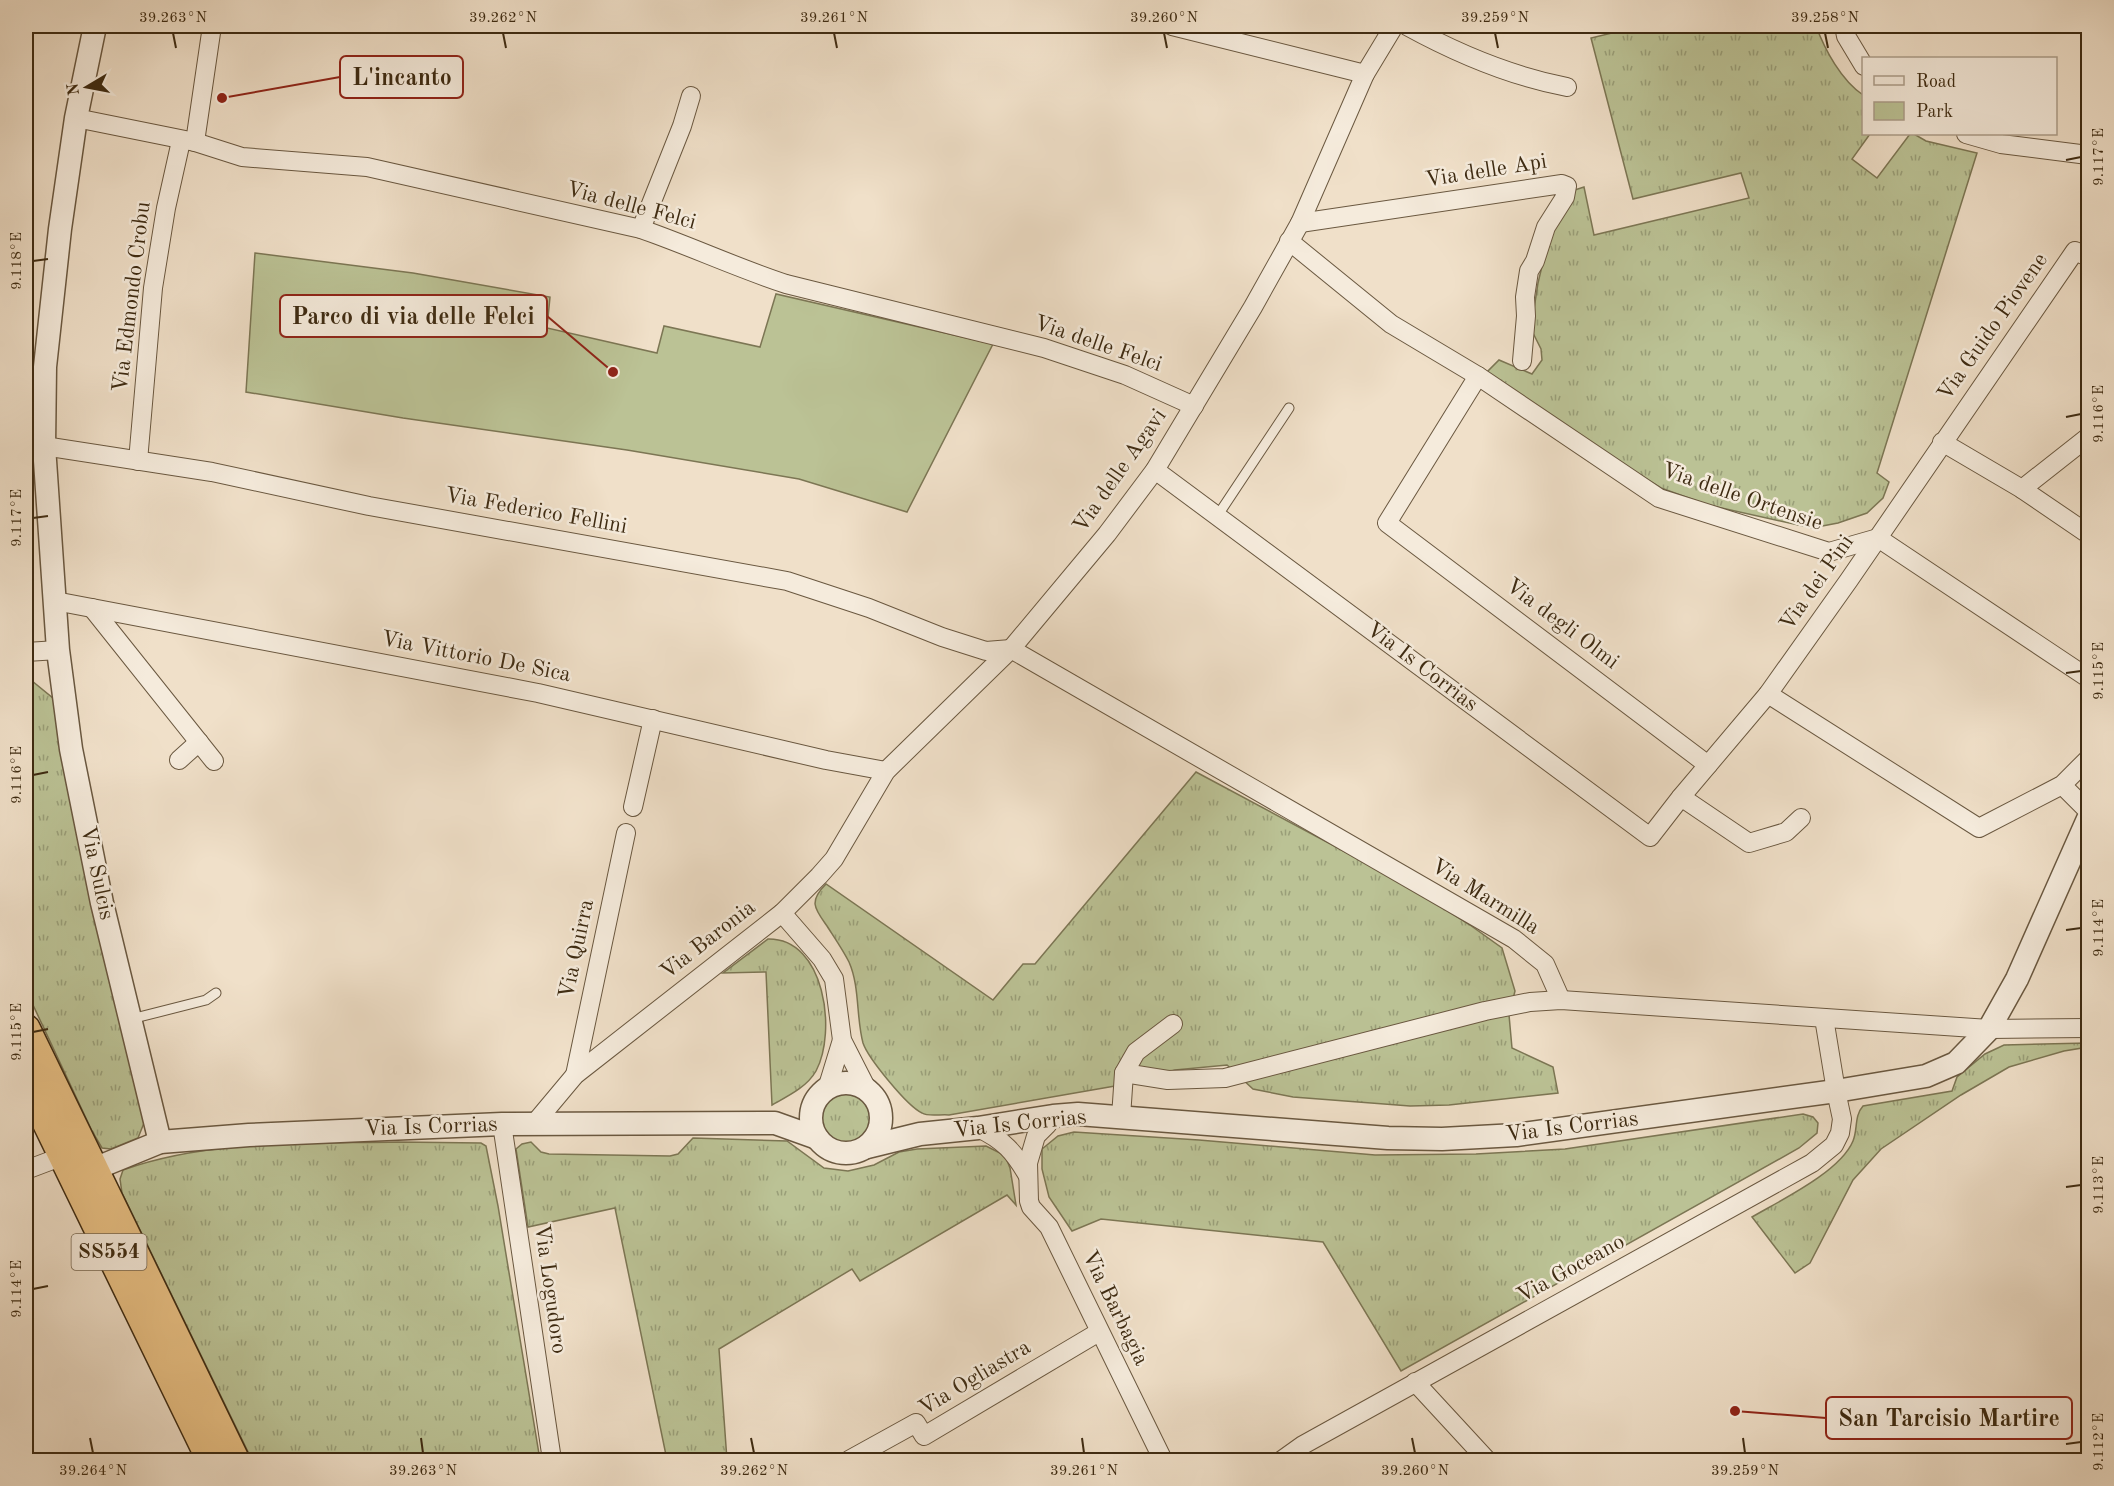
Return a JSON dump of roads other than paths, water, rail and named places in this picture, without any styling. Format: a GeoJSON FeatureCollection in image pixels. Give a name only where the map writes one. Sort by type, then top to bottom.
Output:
{"type":"FeatureCollection","features":[{"type":"Feature","properties":{"kind":"highway","name":"SS554"},"geometry":{"type":"LineString","coordinates":[[26,1029],[235,1461]]}},
{"type":"Feature","properties":{"kind":"highway","name":"SS554"},"geometry":{"type":"LineString","coordinates":[[26,1080],[211,1461]]}},
{"type":"Feature","properties":{"kind":"street","name":"Via Sulcis"},"geometry":{"type":"LineString","coordinates":[[95,26],[76,118],[60,229],[45,367],[44,446],[58,650],[71,749],[102,903],[160,1142]]}},
{"type":"Feature","properties":{"kind":"street","name":"Via Edmondo Crobu"},"geometry":{"type":"LineString","coordinates":[[138,461],[153,288],[166,208],[188,141],[212,26]]}},
{"type":"Feature","properties":{"kind":"street"},"geometry":{"type":"LineString","coordinates":[[1172,26],[1365,74]]}},
{"type":"Feature","properties":{"kind":"street","name":"Via delle Agavi"},"geometry":{"type":"LineString","coordinates":[[886,771],[1011,649],[1107,534],[1155,470],[1300,223],[1365,74],[1394,26]]}},
{"type":"Feature","properties":{"kind":"street"},"geometry":{"type":"LineString","coordinates":[[1407,26],[1478,61],[1533,81],[1567,87]]}},
{"type":"Feature","properties":{"kind":"street"},"geometry":{"type":"LineString","coordinates":[[1844,26],[1846,36],[1862,64]]}},
{"type":"Feature","properties":{"kind":"street"},"geometry":{"type":"LineString","coordinates":[[641,229],[682,126],[691,96]]}},
{"type":"Feature","properties":{"kind":"street","name":"Via delle Felci"},"geometry":{"type":"LineString","coordinates":[[76,118],[188,141],[242,157],[367,167],[641,229],[786,284],[1044,348],[1125,375],[1194,406]]}},
{"type":"Feature","properties":{"kind":"street"},"geometry":{"type":"LineString","coordinates":[[1970,135],[2001,144],[2088,155]]}},
{"type":"Feature","properties":{"kind":"street","name":"Via delle Api"},"geometry":{"type":"LineString","coordinates":[[1300,223],[1562,184],[1567,186],[1565,197],[1546,227],[1535,261],[1529,271],[1525,297],[1526,316],[1522,361]]}},
{"type":"Feature","properties":{"kind":"street","name":"Via delle Ortensie"},"geometry":{"type":"LineString","coordinates":[[1289,242],[1391,324],[1478,376],[1659,498],[1829,552],[1878,538]]}},
{"type":"Feature","properties":{"kind":"street","name":"Via Guido Piovene"},"geometry":{"type":"LineString","coordinates":[[1942,442],[2075,251],[2088,257]]}},
{"type":"Feature","properties":{"kind":"street","name":"Via degli Olmi"},"geometry":{"type":"LineString","coordinates":[[1478,376],[1387,523],[1708,765]]}},
{"type":"Feature","properties":{"kind":"street"},"geometry":{"type":"LineString","coordinates":[[2022,489],[2088,437]]}},
{"type":"Feature","properties":{"kind":"street"},"geometry":{"type":"LineString","coordinates":[[1878,538],[1942,442],[2022,489],[2088,534]]}},
{"type":"Feature","properties":{"kind":"street","name":"Via Federico Fellini"},"geometry":{"type":"LineString","coordinates":[[44,446],[212,472],[369,506],[787,581],[986,651],[1011,649]]}},
{"type":"Feature","properties":{"kind":"street","name":"Via Is Corrias"},"geometry":{"type":"LineString","coordinates":[[1155,470],[1650,837],[1681,796]]}},
{"type":"Feature","properties":{"kind":"street","name":"Via dei Pini"},"geometry":{"type":"LineString","coordinates":[[1681,796],[1768,694],[1878,538],[2088,678]]}},
{"type":"Feature","properties":{"kind":"street","name":"Via Vittorio De Sica"},"geometry":{"type":"LineString","coordinates":[[56,601],[538,693],[826,760],[886,771]]}},
{"type":"Feature","properties":{"kind":"street"},"geometry":{"type":"LineString","coordinates":[[92,608],[214,761]]}},
{"type":"Feature","properties":{"kind":"street","name":"Via Marmilla"},"geometry":{"type":"LineString","coordinates":[[1011,649],[1514,939],[1545,964],[1561,1000]]}},
{"type":"Feature","properties":{"kind":"street"},"geometry":{"type":"LineString","coordinates":[[26,651],[58,650]]}},
{"type":"Feature","properties":{"kind":"street"},"geometry":{"type":"LineString","coordinates":[[1768,694],[1979,828],[2062,785],[2088,759]]}},
{"type":"Feature","properties":{"kind":"street"},"geometry":{"type":"LineString","coordinates":[[633,807],[652,719]]}},
{"type":"Feature","properties":{"kind":"street"},"geometry":{"type":"LineString","coordinates":[[179,760],[199,742]]}},
{"type":"Feature","properties":{"kind":"street","name":"Via Baronia"},"geometry":{"type":"LineString","coordinates":[[534,1124],[575,1075],[782,913],[834,859],[867,807],[886,771]]}},
{"type":"Feature","properties":{"kind":"street"},"geometry":{"type":"LineString","coordinates":[[2062,785],[2088,811]]}},
{"type":"Feature","properties":{"kind":"street"},"geometry":{"type":"LineString","coordinates":[[1681,796],[1749,843],[1786,832],[1801,818]]}},
{"type":"Feature","properties":{"kind":"street","name":"Via Is Corrias"},"geometry":{"type":"LineString","coordinates":[[867,1147],[920,1134],[1078,1114],[1376,1137],[1442,1139],[1516,1135],[1836,1091],[1902,1081],[1941,1071],[1956,1063],[1993,1022],[2017,979],[2088,819]]}},
{"type":"Feature","properties":{"kind":"street","name":"Via Quirra"},"geometry":{"type":"LineString","coordinates":[[575,1075],[626,833]]}},
{"type":"Feature","properties":{"kind":"street"},"geometry":{"type":"LineString","coordinates":[[782,913],[822,959],[834,979],[842,1040],[874,1100],[881,1121],[878,1133],[867,1147],[855,1153],[843,1154],[830,1150],[817,1138],[811,1120],[812,1109],[822,1094],[842,1040]]}},
{"type":"Feature","properties":{"kind":"street"},"geometry":{"type":"LineString","coordinates":[[1124,1073],[1168,1080],[1225,1078],[1485,1011],[1530,1002],[1561,1000],[1824,1018],[1993,1022],[2088,1028]]}},
{"type":"Feature","properties":{"kind":"street"},"geometry":{"type":"LineString","coordinates":[[1824,1018],[1836,1091]]}},
{"type":"Feature","properties":{"kind":"street"},"geometry":{"type":"LineString","coordinates":[[1121,1117],[1124,1073],[1136,1052],[1173,1024]]}},
{"type":"Feature","properties":{"kind":"street"},"geometry":{"type":"LineString","coordinates":[[822,1094],[837,1084],[858,1085],[874,1100],[920,1134]]}},
{"type":"Feature","properties":{"kind":"street","name":"Via Goceano"},"geometry":{"type":"LineString","coordinates":[[1282,1461],[1303,1445],[1415,1382],[1812,1163],[1834,1145],[1840,1133],[1842,1119],[1836,1091]]}},
{"type":"Feature","properties":{"kind":"street","name":"Via Is Corrias"},"geometry":{"type":"LineString","coordinates":[[775,1123],[822,1094]]}},
{"type":"Feature","properties":{"kind":"street","name":"Via Barbagia"},"geometry":{"type":"LineString","coordinates":[[1053,1116],[1036,1136],[1030,1151],[1028,1163],[1031,1207],[1050,1227],[1163,1461]]}},
{"type":"Feature","properties":{"kind":"street","name":"Via Is Corrias"},"geometry":{"type":"LineString","coordinates":[[94,1169],[160,1142],[345,1130],[502,1124],[775,1123],[817,1138]]}},
{"type":"Feature","properties":{"kind":"street","name":"Via Logudoro"},"geometry":{"type":"LineString","coordinates":[[502,1124],[552,1461]]}},
{"type":"Feature","properties":{"kind":"street"},"geometry":{"type":"LineString","coordinates":[[978,1128],[1001,1140],[1017,1158],[1029,1178]]}},
{"type":"Feature","properties":{"kind":"street"},"geometry":{"type":"LineString","coordinates":[[26,1170],[63,1156]]}},
{"type":"Feature","properties":{"kind":"street","name":"Via Ogliastra"},"geometry":{"type":"LineString","coordinates":[[849,1461],[916,1423],[924,1436],[1099,1332]]}},
{"type":"Feature","properties":{"kind":"street"},"geometry":{"type":"LineString","coordinates":[[1415,1382],[1487,1461]]}},
{"type":"Feature","properties":{"kind":"lane"},"geometry":{"type":"LineString","coordinates":[[1218,515],[1289,408]]}},
{"type":"Feature","properties":{"kind":"lane"},"geometry":{"type":"LineString","coordinates":[[131,1019],[206,1000],[216,993]]}},
{"type":"Feature","properties":{"kind":"place","name":"L'incanto"},"geometry":{"type":"Point","coordinates":[222,98]}},
{"type":"Feature","properties":{"kind":"place","name":"Parco di via delle Felci"},"geometry":{"type":"Point","coordinates":[613,372]}},
{"type":"Feature","properties":{"kind":"place","name":"San Tarcisio Martire"},"geometry":{"type":"Point","coordinates":[1735,1411]}}]}
